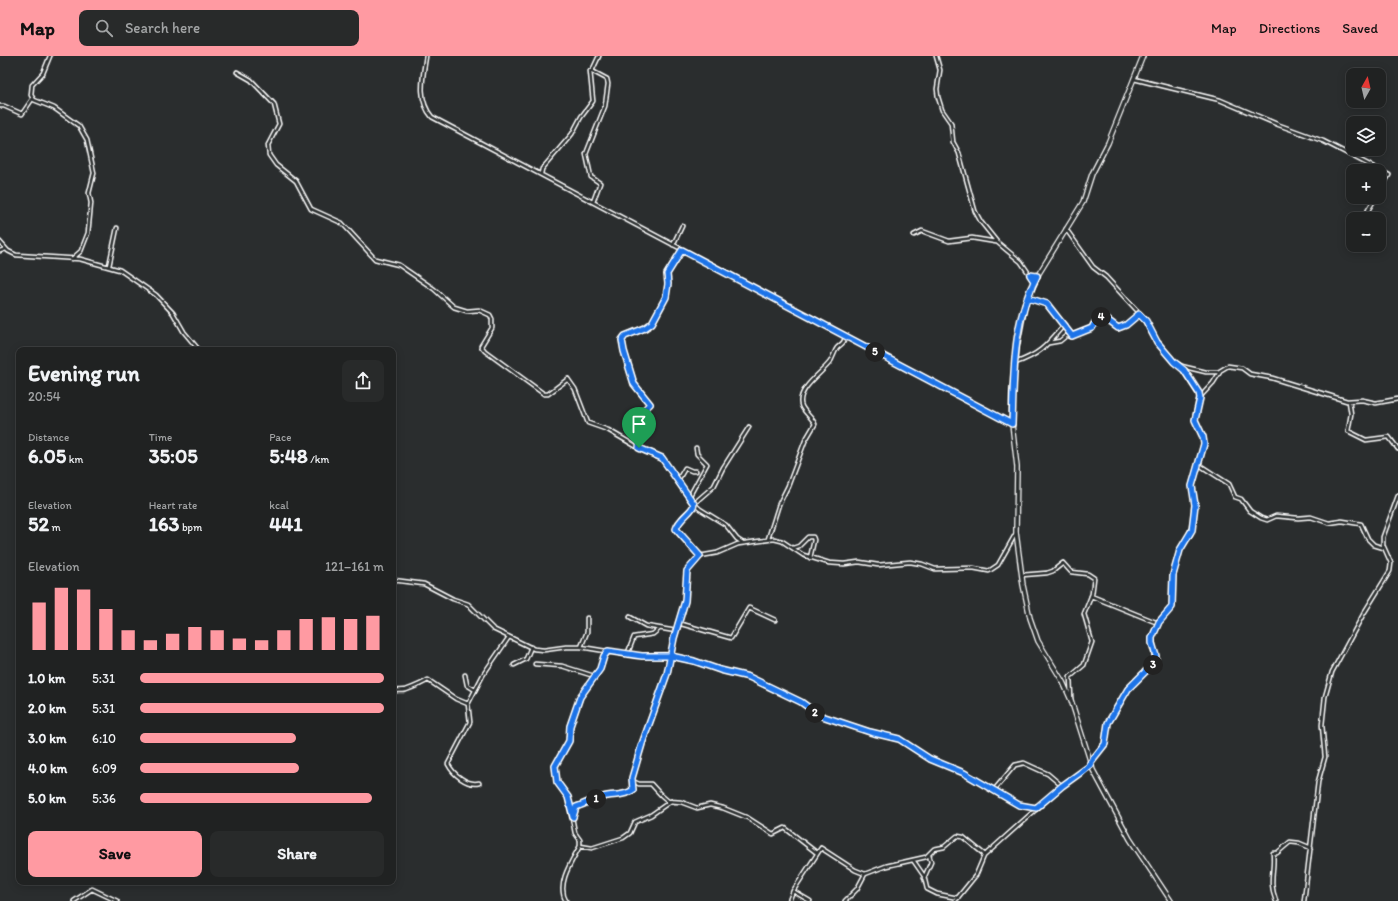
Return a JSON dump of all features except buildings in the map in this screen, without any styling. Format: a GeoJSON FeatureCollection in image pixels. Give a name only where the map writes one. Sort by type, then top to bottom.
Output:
{"type":"FeatureCollection","features":[{"type":"Feature","properties":{"kind":"street"},"geometry":{"type":"LineString","coordinates":[[50,56],[43,73],[32,85],[31,92],[33,98],[54,108],[79,126],[86,137],[94,173],[89,193],[91,202],[88,233],[81,251],[72,259]]}},
{"type":"Feature","properties":{"kind":"street"},"geometry":{"type":"LineString","coordinates":[[426,56],[422,93],[424,102],[431,116],[1012,424]]}},
{"type":"Feature","properties":{"kind":"street"},"geometry":{"type":"LineString","coordinates":[[593,202],[600,184],[591,177],[586,154],[605,106],[608,84],[607,79],[592,71],[599,56]]}},
{"type":"Feature","properties":{"kind":"street"},"geometry":{"type":"LineString","coordinates":[[936,56],[940,70],[937,89],[938,97],[942,110],[951,123],[953,142],[959,153],[974,208],[981,222],[997,242],[1020,261],[1034,281]]}},
{"type":"Feature","properties":{"kind":"street"},"geometry":{"type":"LineString","coordinates":[[1143,56],[1108,143],[1092,174],[1083,202],[1034,281],[1019,330],[1012,394],[1012,424],[1017,468],[1016,532],[1030,618],[1038,641],[1063,682],[1071,700],[1091,764],[1130,839],[1171,901]]}},
{"type":"Feature","properties":{"kind":"street"},"geometry":{"type":"LineString","coordinates":[[541,174],[542,169],[572,134],[581,117],[593,102],[590,71]]}},
{"type":"Feature","properties":{"kind":"street"},"geometry":{"type":"LineString","coordinates":[[237,72],[251,80],[274,104],[279,124],[268,145],[269,155],[276,165],[296,181],[311,209],[342,222],[375,259],[399,265],[434,289],[454,307],[470,311],[479,310],[490,314],[492,319],[492,328],[481,346],[485,352],[544,394],[548,394],[568,379],[575,389],[588,423],[608,430],[639,448],[662,458],[694,504],[726,525],[737,539],[743,543]]}},
{"type":"Feature","properties":{"kind":"street"},"geometry":{"type":"LineString","coordinates":[[1133,79],[1220,100],[1341,149],[1369,164]]}},
{"type":"Feature","properties":{"kind":"street"},"geometry":{"type":"LineString","coordinates":[[0,106],[4,106],[22,114],[33,98]]}},
{"type":"Feature","properties":{"kind":"street"},"geometry":{"type":"LineString","coordinates":[[673,245],[682,226]]}},
{"type":"Feature","properties":{"kind":"street"},"geometry":{"type":"LineString","coordinates":[[109,266],[117,228]]}},
{"type":"Feature","properties":{"kind":"street"},"geometry":{"type":"LineString","coordinates":[[1066,229],[1093,267],[1106,277],[1146,321],[1159,344],[1174,362],[1181,366],[1206,372],[1220,371],[1228,366],[1242,368],[1250,374],[1272,378],[1316,393],[1349,401],[1362,400],[1376,403],[1398,399]]}},
{"type":"Feature","properties":{"kind":"street"},"geometry":{"type":"LineString","coordinates":[[914,235],[922,231],[949,241],[972,238],[989,239],[997,242]]}},
{"type":"Feature","properties":{"kind":"street"},"geometry":{"type":"LineString","coordinates":[[0,242],[16,255],[72,259],[109,266],[126,273],[156,295],[173,313],[184,332],[196,347]]}},
{"type":"Feature","properties":{"kind":"street"},"geometry":{"type":"LineString","coordinates":[[0,251],[7,249]]}},
{"type":"Feature","properties":{"kind":"street"},"geometry":{"type":"LineString","coordinates":[[639,448],[641,429],[638,416],[650,404],[634,384],[622,340],[625,336],[645,328],[652,323],[666,297],[668,284],[667,274],[682,250]]}},
{"type":"Feature","properties":{"kind":"street"},"geometry":{"type":"LineString","coordinates":[[1030,275],[1037,276]]}},
{"type":"Feature","properties":{"kind":"street"},"geometry":{"type":"LineString","coordinates":[[1028,298],[1047,304],[1072,336]]}},
{"type":"Feature","properties":{"kind":"street"},"geometry":{"type":"LineString","coordinates":[[1048,342],[1060,341],[1066,336],[1072,336],[1092,328],[1098,317],[1106,319],[1118,328],[1126,325],[1139,314]]}},
{"type":"Feature","properties":{"kind":"street"},"geometry":{"type":"LineString","coordinates":[[1015,363],[1037,354],[1064,325]]}},
{"type":"Feature","properties":{"kind":"street"},"geometry":{"type":"LineString","coordinates":[[768,539],[779,504],[788,486],[805,441],[815,424],[802,407],[801,402],[803,394],[808,384],[828,364],[837,348],[842,345],[845,336]]}},
{"type":"Feature","properties":{"kind":"street"},"geometry":{"type":"LineString","coordinates":[[1181,366],[1200,398]]}},
{"type":"Feature","properties":{"kind":"street"},"geometry":{"type":"LineString","coordinates":[[955,901],[976,875],[985,855],[1009,835],[1036,808],[1091,764],[1105,744],[1108,723],[1128,689],[1155,662],[1156,656],[1152,640],[1158,623],[1172,607],[1173,575],[1180,550],[1192,530],[1195,505],[1192,486],[1204,444],[1203,437],[1195,420],[1200,398],[1213,384],[1220,371]]}},
{"type":"Feature","properties":{"kind":"street"},"geometry":{"type":"LineString","coordinates":[[1349,401],[1351,414],[1348,431],[1366,440],[1389,437],[1398,449]]}},
{"type":"Feature","properties":{"kind":"street"},"geometry":{"type":"LineString","coordinates":[[700,556],[676,529],[684,516],[693,508],[694,504],[714,486],[723,468],[749,427]]}},
{"type":"Feature","properties":{"kind":"street"},"geometry":{"type":"LineString","coordinates":[[689,498],[707,465],[697,454],[696,448]]}},
{"type":"Feature","properties":{"kind":"street"},"geometry":{"type":"LineString","coordinates":[[1198,464],[1229,484],[1234,496],[1241,500],[1250,511],[1261,518],[1267,520],[1276,516],[1298,518],[1311,517],[1329,523],[1340,521],[1358,523],[1362,524],[1371,542],[1384,548]]}},
{"type":"Feature","properties":{"kind":"street"},"geometry":{"type":"LineString","coordinates":[[678,480],[685,468],[692,471],[696,470]]}},
{"type":"Feature","properties":{"kind":"street"},"geometry":{"type":"LineString","coordinates":[[1304,901],[1318,782],[1325,757],[1322,725],[1325,697],[1332,672],[1364,613],[1390,571],[1391,563],[1384,548],[1383,542],[1385,529],[1398,496]]}},
{"type":"Feature","properties":{"kind":"street"},"geometry":{"type":"LineString","coordinates":[[573,817],[576,807],[588,801],[605,796],[617,796],[632,791],[632,780],[642,744],[667,674],[676,631],[685,601],[687,571],[700,556],[743,543],[768,539],[782,541],[810,558],[844,564],[859,562],[887,565],[910,562],[922,564],[935,569],[973,568],[988,571],[998,565],[1016,532]]}},
{"type":"Feature","properties":{"kind":"street"},"geometry":{"type":"LineString","coordinates":[[792,548],[799,546],[809,536],[812,537],[814,540],[810,558]]}},
{"type":"Feature","properties":{"kind":"street"},"geometry":{"type":"LineString","coordinates":[[1022,575],[1047,573],[1064,563],[1070,572],[1093,576],[1091,596],[1084,614],[1092,642],[1084,665],[1070,677],[1071,700]]}},
{"type":"Feature","properties":{"kind":"street"},"geometry":{"type":"LineString","coordinates":[[396,580],[424,584],[453,599],[468,604],[492,629],[539,650],[581,647],[627,655],[671,656],[694,661],[755,679],[801,702],[822,717],[899,739],[930,759],[964,773],[1019,805],[1036,808]]}},
{"type":"Feature","properties":{"kind":"street"},"geometry":{"type":"LineString","coordinates":[[1091,596],[1158,623]]}},
{"type":"Feature","properties":{"kind":"street"},"geometry":{"type":"LineString","coordinates":[[678,623],[732,638],[749,608],[775,620]]}},
{"type":"Feature","properties":{"kind":"street"},"geometry":{"type":"LineString","coordinates":[[630,617],[646,626],[676,631]]}},
{"type":"Feature","properties":{"kind":"street"},"geometry":{"type":"LineString","coordinates":[[581,647],[587,632],[588,618]]}},
{"type":"Feature","properties":{"kind":"street"},"geometry":{"type":"LineString","coordinates":[[627,655],[634,637],[652,634],[659,629]]}},
{"type":"Feature","properties":{"kind":"street"},"geometry":{"type":"LineString","coordinates":[[479,783],[474,784],[460,777],[448,764],[454,749],[470,722],[468,704],[483,675],[510,637]]}},
{"type":"Feature","properties":{"kind":"street"},"geometry":{"type":"LineString","coordinates":[[514,665],[526,659],[531,647]]}},
{"type":"Feature","properties":{"kind":"street"},"geometry":{"type":"LineString","coordinates":[[566,901],[563,893],[566,870],[580,846],[580,840],[575,833],[568,797],[557,782],[555,766],[569,741],[570,726],[580,697],[600,669],[604,656],[608,651]]}},
{"type":"Feature","properties":{"kind":"street"},"geometry":{"type":"LineString","coordinates":[[535,664],[562,666],[594,676]]}},
{"type":"Feature","properties":{"kind":"street"},"geometry":{"type":"LineString","coordinates":[[465,675],[468,686],[476,690]]}},
{"type":"Feature","properties":{"kind":"street"},"geometry":{"type":"LineString","coordinates":[[396,691],[406,690],[423,684],[428,680],[456,699],[468,704]]}},
{"type":"Feature","properties":{"kind":"street"},"geometry":{"type":"LineString","coordinates":[[994,790],[1015,765],[1024,762],[1048,774],[1062,786]]}},
{"type":"Feature","properties":{"kind":"street"},"geometry":{"type":"LineString","coordinates":[[632,780],[639,784],[651,784],[660,796],[670,801],[681,802],[697,808],[708,805],[723,808],[748,818],[773,834],[784,828],[817,853]]}},
{"type":"Feature","properties":{"kind":"street"},"geometry":{"type":"LineString","coordinates":[[580,846],[592,848],[623,838],[630,833],[635,822],[651,815],[670,801]]}},
{"type":"Feature","properties":{"kind":"street"},"geometry":{"type":"LineString","coordinates":[[846,901],[857,889],[865,874],[886,866],[929,855],[934,849],[944,846],[957,836],[963,837],[985,855]]}},
{"type":"Feature","properties":{"kind":"street"},"geometry":{"type":"LineString","coordinates":[[1276,901],[1271,883],[1274,863],[1273,853],[1277,853],[1290,842],[1302,844],[1311,848]]}},
{"type":"Feature","properties":{"kind":"street"},"geometry":{"type":"LineString","coordinates":[[789,901],[793,891],[820,848],[824,848],[855,870],[865,874]]}},
{"type":"Feature","properties":{"kind":"street"},"geometry":{"type":"LineString","coordinates":[[924,878],[931,862],[929,855]]}},
{"type":"Feature","properties":{"kind":"street"},"geometry":{"type":"LineString","coordinates":[[913,860],[924,878],[925,887],[930,892],[958,898]]}},
{"type":"Feature","properties":{"kind":"street"},"geometry":{"type":"LineString","coordinates":[[74,901],[92,889],[117,901]]}},
{"type":"Feature","properties":{"kind":"street"},"geometry":{"type":"LineString","coordinates":[[793,891],[810,901]]}},
{"type":"Feature","properties":{"kind":"route"},"geometry":{"type":"LineString","coordinates":[[639,448],[641,426],[638,416],[650,406],[650,404],[646,397],[634,384],[622,340],[625,336],[650,326],[652,323],[666,297],[668,284],[667,274],[682,250],[898,364],[947,388],[1012,424],[1012,394],[1022,312],[1024,305],[1030,291],[1037,276],[1035,277],[1030,275],[1034,281],[1030,291],[1028,298],[1047,304],[1072,336],[1092,328],[1098,317],[1106,319],[1116,327],[1120,328],[1139,314],[1143,317],[1157,342],[1174,362],[1181,366],[1199,393],[1200,398],[1195,420],[1201,431],[1204,444],[1192,486],[1195,505],[1192,530],[1180,550],[1173,575],[1172,607],[1171,610],[1159,622],[1152,638],[1156,656],[1155,662],[1153,666],[1146,670],[1128,689],[1122,702],[1108,723],[1106,730],[1106,742],[1100,752],[1090,763],[1091,765],[1062,786],[1036,808],[1027,808],[1019,805],[964,773],[930,759],[904,741],[892,736],[870,732],[834,721],[816,714],[801,702],[790,698],[778,690],[755,679],[720,670],[702,663],[671,656],[627,655],[608,651],[605,653],[600,669],[590,680],[579,699],[577,709],[570,726],[569,741],[555,766],[557,782],[568,797],[573,817],[576,807],[588,801],[605,796],[613,797],[633,790],[632,776],[667,674],[671,656],[674,638],[682,614],[686,595],[687,571],[688,568],[700,556],[676,529],[684,516],[693,508],[694,504],[672,470],[662,458],[639,448]]}}]}
